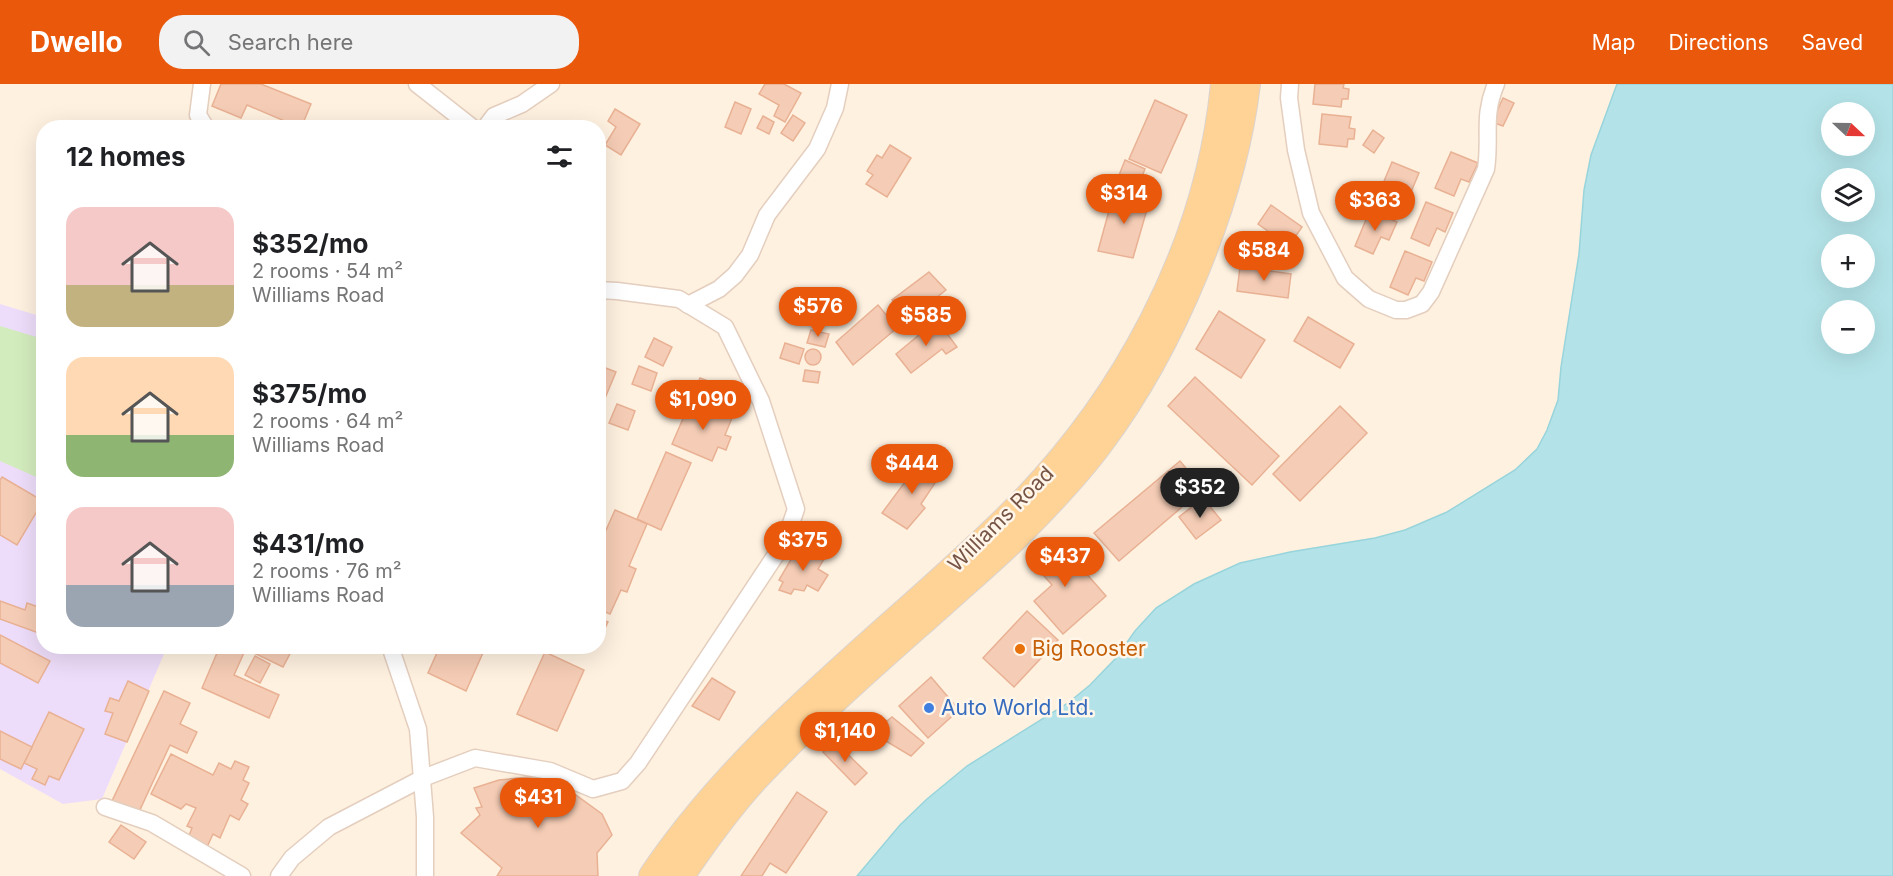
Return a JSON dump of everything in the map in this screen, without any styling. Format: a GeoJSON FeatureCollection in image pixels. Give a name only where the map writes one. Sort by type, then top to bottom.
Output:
{"type":"FeatureCollection","features":[{"type":"Feature","properties":{"kind":"main road","name":"Williams Road"},"geometry":{"type":"LineString","coordinates":[[652,876],[698,813],[742,766],[815,692],[1006,518],[1076,442],[1113,390],[1139,347],[1174,275],[1205,191],[1221,121],[1224,84]]}},
{"type":"Feature","properties":{"kind":"main road","name":"Williams Road"},"geometry":{"type":"LineString","coordinates":[[681,876],[726,814],[756,778],[829,705],[1016,537],[1073,477],[1101,442],[1141,380],[1188,288],[1222,199],[1242,123],[1247,84]]}},
{"type":"Feature","properties":{"kind":"street"},"geometry":{"type":"LineString","coordinates":[[201,120],[198,116],[202,84]]}},
{"type":"Feature","properties":{"kind":"street"},"geometry":{"type":"LineString","coordinates":[[491,120],[494,116],[522,104],[551,84]]}},
{"type":"Feature","properties":{"kind":"street"},"geometry":{"type":"LineString","coordinates":[[688,305],[719,289],[735,275],[750,255],[767,215],[817,149],[835,108],[840,84]]}},
{"type":"Feature","properties":{"kind":"street"},"geometry":{"type":"LineString","coordinates":[[1290,84],[1296,150],[1311,213],[1345,278],[1369,299],[1396,310],[1406,310],[1422,304],[1431,292],[1486,169],[1487,113],[1496,84]]}},
{"type":"Feature","properties":{"kind":"street"},"geometry":{"type":"LineString","coordinates":[[421,86],[463,120]]}},
{"type":"Feature","properties":{"kind":"street"},"geometry":{"type":"LineString","coordinates":[[279,876],[292,858],[329,827],[423,778],[475,758],[550,771],[593,789],[622,781],[638,763],[785,541],[795,509],[761,401],[725,327],[679,299],[606,290]]}},
{"type":"Feature","properties":{"kind":"street"},"geometry":{"type":"LineString","coordinates":[[393,654],[418,729],[423,778],[425,876]]}},
{"type":"Feature","properties":{"kind":"street"},"geometry":{"type":"LineString","coordinates":[[105,807],[152,824],[242,876]]}},
{"type":"Feature","properties":{"kind":"shaded area"},"geometry":{"type":"Polygon","coordinates":[[[0,304],[36,315],[36,654],[164,654],[102,799],[63,804],[0,769],[0,304]]]}},
{"type":"Feature","properties":{"kind":"green space"},"geometry":{"type":"Polygon","coordinates":[[[0,326],[36,337],[36,477],[0,461],[0,326]]]}},
{"type":"Feature","properties":{"kind":"water"},"geometry":{"type":"Polygon","coordinates":[[[1617,84],[1893,84],[1893,876],[857,876],[900,825],[927,799],[967,766],[1068,703],[1090,685],[1116,658],[1135,631],[1156,608],[1194,584],[1240,563],[1375,538],[1405,530],[1447,512],[1515,470],[1537,449],[1558,400],[1579,254],[1584,190],[1591,155],[1617,84]]]}},
{"type":"Feature","properties":{"kind":"building"},"geometry":{"type":"Polygon","coordinates":[[[221,84],[261,84],[311,104],[304,120],[282,120],[247,105],[241,118],[212,106],[221,84]]]}},
{"type":"Feature","properties":{"kind":"building"},"geometry":{"type":"Polygon","coordinates":[[[765,84],[784,84],[801,93],[785,122],[774,116],[779,105],[759,94],[765,84]]]}},
{"type":"Feature","properties":{"kind":"building"},"geometry":{"type":"Polygon","coordinates":[[[1315,84],[1344,84],[1343,88],[1349,89],[1348,99],[1342,99],[1341,107],[1313,104],[1315,84]]]}},
{"type":"Feature","properties":{"kind":"building"},"geometry":{"type":"Polygon","coordinates":[[[1503,98],[1514,103],[1503,126],[1492,122],[1503,98]]]}},
{"type":"Feature","properties":{"kind":"building"},"geometry":{"type":"Polygon","coordinates":[[[1155,100],[1187,115],[1161,173],[1129,159],[1155,100]]]}},
{"type":"Feature","properties":{"kind":"building"},"geometry":{"type":"Polygon","coordinates":[[[735,102],[751,109],[741,134],[725,127],[735,102]]]}},
{"type":"Feature","properties":{"kind":"building"},"geometry":{"type":"Polygon","coordinates":[[[615,109],[640,124],[621,155],[606,146],[616,127],[608,121],[615,109]]]}},
{"type":"Feature","properties":{"kind":"building"},"geometry":{"type":"Polygon","coordinates":[[[1322,114],[1351,117],[1349,128],[1355,129],[1354,139],[1348,139],[1347,147],[1319,144],[1322,114]]]}},
{"type":"Feature","properties":{"kind":"building"},"geometry":{"type":"Polygon","coordinates":[[[793,115],[805,123],[793,141],[781,133],[793,115]]]}},
{"type":"Feature","properties":{"kind":"building"},"geometry":{"type":"Polygon","coordinates":[[[763,116],[774,122],[769,134],[757,128],[763,116]]]}},
{"type":"Feature","properties":{"kind":"building"},"geometry":{"type":"Polygon","coordinates":[[[1373,130],[1384,138],[1374,153],[1363,145],[1373,130]]]}},
{"type":"Feature","properties":{"kind":"building"},"geometry":{"type":"Polygon","coordinates":[[[890,145],[911,158],[887,197],[866,184],[873,175],[867,171],[877,155],[882,158],[890,145]]]}},
{"type":"Feature","properties":{"kind":"building"},"geometry":{"type":"Polygon","coordinates":[[[1451,152],[1478,163],[1469,182],[1461,179],[1454,196],[1435,188],[1451,152]]]}},
{"type":"Feature","properties":{"kind":"building"},"geometry":{"type":"Polygon","coordinates":[[[1125,160],[1145,169],[1136,191],[1116,183],[1125,160]]]}},
{"type":"Feature","properties":{"kind":"building"},"geometry":{"type":"Polygon","coordinates":[[[1392,162],[1419,173],[1411,192],[1403,188],[1395,206],[1377,198],[1392,162]]]}},
{"type":"Feature","properties":{"kind":"building"},"geometry":{"type":"Polygon","coordinates":[[[1114,192],[1150,199],[1133,258],[1098,251],[1114,192]]]}},
{"type":"Feature","properties":{"kind":"building"},"geometry":{"type":"Polygon","coordinates":[[[1426,202],[1453,213],[1445,232],[1437,228],[1429,246],[1411,238],[1426,202]]]}},
{"type":"Feature","properties":{"kind":"building"},"geometry":{"type":"Polygon","coordinates":[[[1271,205],[1302,227],[1289,246],[1258,224],[1271,205]]]}},
{"type":"Feature","properties":{"kind":"building"},"geometry":{"type":"Polygon","coordinates":[[[1370,210],[1397,222],[1389,240],[1381,237],[1373,254],[1355,246],[1370,210]]]}},
{"type":"Feature","properties":{"kind":"building"},"geometry":{"type":"Polygon","coordinates":[[[1405,251],[1432,262],[1424,281],[1416,278],[1408,295],[1390,287],[1405,251]]]}},
{"type":"Feature","properties":{"kind":"building"},"geometry":{"type":"Polygon","coordinates":[[[1240,267],[1291,274],[1288,298],[1237,291],[1240,267]]]}},
{"type":"Feature","properties":{"kind":"building"},"geometry":{"type":"Polygon","coordinates":[[[929,272],[946,290],[908,320],[892,300],[929,272]]]}},
{"type":"Feature","properties":{"kind":"building"},"geometry":{"type":"Polygon","coordinates":[[[878,305],[897,328],[853,365],[836,342],[878,305]]]}},
{"type":"Feature","properties":{"kind":"building"},"geometry":{"type":"Polygon","coordinates":[[[1219,311],[1265,340],[1241,378],[1196,349],[1219,311]]]}},
{"type":"Feature","properties":{"kind":"building"},"geometry":{"type":"Polygon","coordinates":[[[1308,317],[1354,344],[1340,368],[1294,341],[1308,317]]]}},
{"type":"Feature","properties":{"kind":"building"},"geometry":{"type":"Polygon","coordinates":[[[937,320],[957,347],[946,354],[942,349],[911,373],[896,354],[937,320]]]}},
{"type":"Feature","properties":{"kind":"building"},"geometry":{"type":"Polygon","coordinates":[[[811,330],[829,334],[825,347],[807,343],[811,330]]]}},
{"type":"Feature","properties":{"kind":"building"},"geometry":{"type":"Polygon","coordinates":[[[654,338],[672,347],[663,366],[645,357],[654,338]]]}},
{"type":"Feature","properties":{"kind":"building"},"geometry":{"type":"Polygon","coordinates":[[[785,343],[804,349],[799,364],[780,358],[785,343]]]}},
{"type":"Feature","properties":{"kind":"building"},"geometry":{"type":"Polygon","coordinates":[[[813,349],[821,357],[813,365],[805,357],[813,349]]]}},
{"type":"Feature","properties":{"kind":"building"},"geometry":{"type":"Polygon","coordinates":[[[639,366],[657,373],[651,391],[632,384],[639,366]]]}},
{"type":"Feature","properties":{"kind":"building"},"geometry":{"type":"Polygon","coordinates":[[[606,368],[616,372],[606,396],[606,368]]]}},
{"type":"Feature","properties":{"kind":"building"},"geometry":{"type":"Polygon","coordinates":[[[805,370],[820,372],[818,383],[803,381],[805,370]]]}},
{"type":"Feature","properties":{"kind":"building"},"geometry":{"type":"Polygon","coordinates":[[[1195,377],[1279,456],[1252,485],[1168,406],[1195,377]]]}},
{"type":"Feature","properties":{"kind":"building"},"geometry":{"type":"Polygon","coordinates":[[[700,378],[724,387],[714,410],[691,400],[700,378]]]}},
{"type":"Feature","properties":{"kind":"building"},"geometry":{"type":"Polygon","coordinates":[[[691,400],[732,418],[725,435],[731,437],[726,450],[718,447],[712,461],[672,444],[691,400]]]}},
{"type":"Feature","properties":{"kind":"building"},"geometry":{"type":"Polygon","coordinates":[[[617,404],[635,411],[628,430],[609,423],[617,404]]]}},
{"type":"Feature","properties":{"kind":"building"},"geometry":{"type":"Polygon","coordinates":[[[1340,406],[1367,433],[1300,501],[1273,474],[1340,406]]]}},
{"type":"Feature","properties":{"kind":"building"},"geometry":{"type":"Polygon","coordinates":[[[666,452],[691,463],[661,530],[637,519],[666,452]]]}},
{"type":"Feature","properties":{"kind":"building"},"geometry":{"type":"Polygon","coordinates":[[[922,459],[941,474],[921,504],[925,508],[907,529],[882,513],[922,459]]]}},
{"type":"Feature","properties":{"kind":"building"},"geometry":{"type":"Polygon","coordinates":[[[1180,461],[1203,489],[1119,561],[1094,533],[1180,461]]]}},
{"type":"Feature","properties":{"kind":"building"},"geometry":{"type":"Polygon","coordinates":[[[2,477],[36,497],[36,513],[17,545],[0,535],[0,480],[2,477]]]}},
{"type":"Feature","properties":{"kind":"building"},"geometry":{"type":"Polygon","coordinates":[[[1203,498],[1221,520],[1196,539],[1179,517],[1203,498]]]}},
{"type":"Feature","properties":{"kind":"building"},"geometry":{"type":"Polygon","coordinates":[[[615,510],[647,524],[629,566],[636,569],[627,592],[621,590],[610,614],[606,612],[606,530],[615,510]]]}},
{"type":"Feature","properties":{"kind":"building"},"geometry":{"type":"Polygon","coordinates":[[[1056,539],[1106,596],[1063,634],[1034,601],[1052,585],[1031,561],[1056,539]]]}},
{"type":"Feature","properties":{"kind":"building"},"geometry":{"type":"Polygon","coordinates":[[[800,544],[824,559],[818,569],[828,575],[818,591],[807,585],[804,591],[794,589],[791,594],[779,590],[783,582],[779,580],[800,544]]]}},
{"type":"Feature","properties":{"kind":"building"},"geometry":{"type":"Polygon","coordinates":[[[0,601],[25,610],[27,603],[36,606],[36,632],[0,619],[0,601]]]}},
{"type":"Feature","properties":{"kind":"building","name":"Big Rooster"},"geometry":{"type":"Polygon","coordinates":[[[1027,611],[1058,640],[1014,687],[983,658],[1027,611]]]}},
{"type":"Feature","properties":{"kind":"building"},"geometry":{"type":"Polygon","coordinates":[[[0,635],[50,661],[38,683],[0,663],[0,635]]]}},
{"type":"Feature","properties":{"kind":"building"},"geometry":{"type":"Polygon","coordinates":[[[217,654],[243,654],[234,675],[279,695],[269,718],[202,688],[217,654]]]}},
{"type":"Feature","properties":{"kind":"building"},"geometry":{"type":"Polygon","coordinates":[[[256,654],[290,654],[283,667],[256,654]]]}},
{"type":"Feature","properties":{"kind":"building"},"geometry":{"type":"Polygon","coordinates":[[[436,654],[482,654],[466,691],[428,673],[436,654]]]}},
{"type":"Feature","properties":{"kind":"building"},"geometry":{"type":"Polygon","coordinates":[[[544,654],[549,654],[584,670],[557,731],[517,714],[544,654]]]}},
{"type":"Feature","properties":{"kind":"building"},"geometry":{"type":"Polygon","coordinates":[[[255,656],[270,664],[260,683],[245,675],[255,656]]]}},
{"type":"Feature","properties":{"kind":"building","name":"Auto World Ltd."},"geometry":{"type":"Polygon","coordinates":[[[931,677],[959,710],[928,738],[899,706],[931,677]]]}},
{"type":"Feature","properties":{"kind":"building"},"geometry":{"type":"Polygon","coordinates":[[[712,678],[735,692],[719,720],[692,706],[712,678]]]}},
{"type":"Feature","properties":{"kind":"building"},"geometry":{"type":"Polygon","coordinates":[[[128,681],[149,691],[127,742],[105,734],[113,713],[105,711],[110,698],[119,701],[128,681]]]}},
{"type":"Feature","properties":{"kind":"building"},"geometry":{"type":"Polygon","coordinates":[[[164,691],[190,703],[180,724],[197,732],[187,753],[170,745],[138,814],[112,801],[164,691]]]}},
{"type":"Feature","properties":{"kind":"building"},"geometry":{"type":"Polygon","coordinates":[[[49,712],[84,729],[59,780],[49,776],[45,785],[32,779],[37,769],[24,763],[49,712]]]}},
{"type":"Feature","properties":{"kind":"building"},"geometry":{"type":"Polygon","coordinates":[[[877,714],[887,721],[892,717],[924,743],[911,756],[869,731],[877,714]]]}},
{"type":"Feature","properties":{"kind":"building"},"geometry":{"type":"Polygon","coordinates":[[[0,731],[32,747],[21,769],[0,759],[0,731]]]}},
{"type":"Feature","properties":{"kind":"building"},"geometry":{"type":"Polygon","coordinates":[[[834,741],[867,773],[855,785],[823,752],[834,741]]]}},
{"type":"Feature","properties":{"kind":"building"},"geometry":{"type":"Polygon","coordinates":[[[171,754],[213,775],[219,763],[231,769],[235,761],[249,767],[243,780],[249,783],[241,800],[248,804],[239,820],[230,815],[220,838],[213,834],[207,847],[188,838],[192,828],[187,826],[196,808],[186,804],[181,809],[151,794],[171,754]]]}},
{"type":"Feature","properties":{"kind":"building"},"geometry":{"type":"Polygon","coordinates":[[[539,776],[573,793],[602,814],[612,835],[597,853],[598,876],[497,876],[502,868],[461,833],[480,815],[476,808],[482,807],[474,788],[499,780],[539,776]]]}},
{"type":"Feature","properties":{"kind":"building"},"geometry":{"type":"Polygon","coordinates":[[[797,792],[827,812],[786,873],[770,863],[762,876],[741,876],[797,792]]]}},
{"type":"Feature","properties":{"kind":"building"},"geometry":{"type":"Polygon","coordinates":[[[121,825],[146,842],[134,859],[109,842],[121,825]]]}},
{"type":"Feature","properties":{"kind":"place","name":"Big Rooster"},"geometry":{"type":"Point","coordinates":[1020,649]}},
{"type":"Feature","properties":{"kind":"place","name":"Auto World Ltd."},"geometry":{"type":"Point","coordinates":[929,708]}}]}
